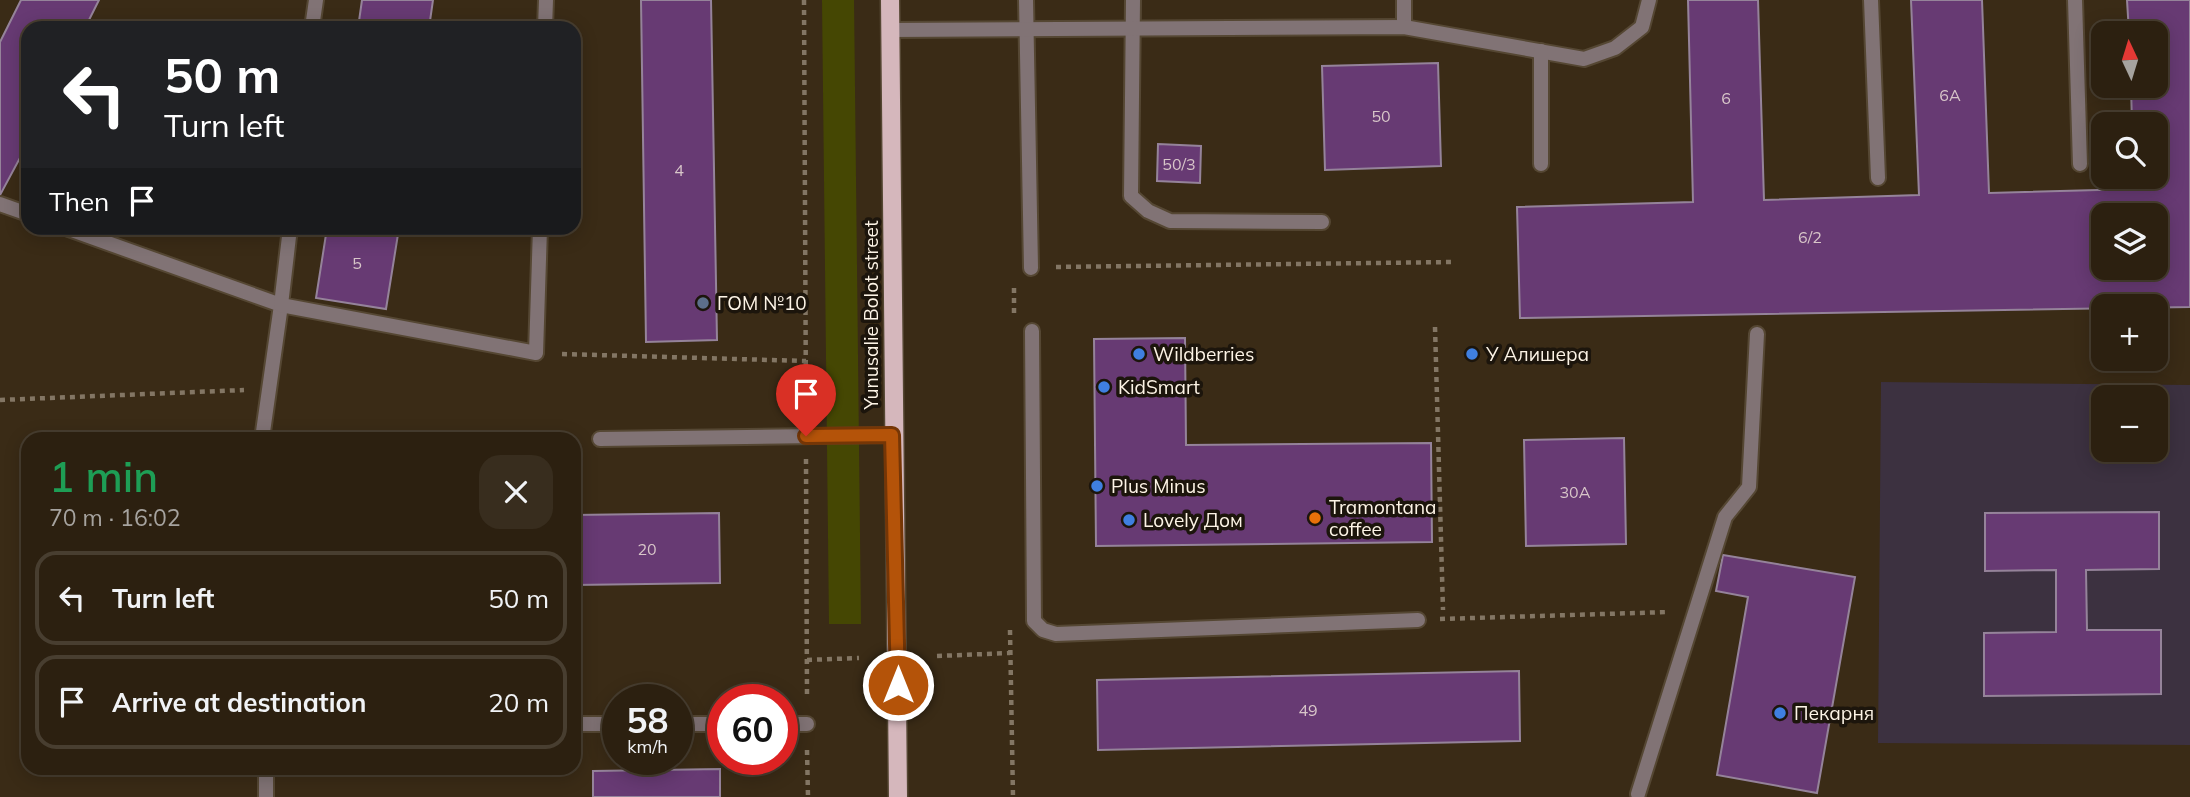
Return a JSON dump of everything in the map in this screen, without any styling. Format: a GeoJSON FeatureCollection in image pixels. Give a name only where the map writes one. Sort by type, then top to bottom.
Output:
{"type":"FeatureCollection","features":[{"type":"Feature","properties":{"kind":"main road","name":"Yunusalie Bolot street"},"geometry":{"type":"LineString","coordinates":[[890,0],[892,435],[898,797]]}},
{"type":"Feature","properties":{"kind":"lane"},"geometry":{"type":"LineString","coordinates":[[314,21],[316,0]]}},
{"type":"Feature","properties":{"kind":"lane"},"geometry":{"type":"LineString","coordinates":[[545,0],[545,21]]}},
{"type":"Feature","properties":{"kind":"lane"},"geometry":{"type":"LineString","coordinates":[[1026,0],[1031,268]]}},
{"type":"Feature","properties":{"kind":"lane"},"geometry":{"type":"LineString","coordinates":[[1133,0],[1131,196],[1148,211],[1170,221],[1322,222]]}},
{"type":"Feature","properties":{"kind":"lane"},"geometry":{"type":"LineString","coordinates":[[1404,0],[1405,27]]}},
{"type":"Feature","properties":{"kind":"lane"},"geometry":{"type":"LineString","coordinates":[[890,30],[1405,27],[1584,59],[1615,48],[1642,27],[1649,0]]}},
{"type":"Feature","properties":{"kind":"lane"},"geometry":{"type":"LineString","coordinates":[[1871,0],[1878,178]]}},
{"type":"Feature","properties":{"kind":"lane"},"geometry":{"type":"LineString","coordinates":[[2076,0],[2081,164]]}},
{"type":"Feature","properties":{"kind":"lane"},"geometry":{"type":"LineString","coordinates":[[1541,51],[1541,164]]}},
{"type":"Feature","properties":{"kind":"lane"},"geometry":{"type":"LineString","coordinates":[[0,204],[21,212]]}},
{"type":"Feature","properties":{"kind":"lane"},"geometry":{"type":"LineString","coordinates":[[86,235],[281,305],[536,354],[540,235]]}},
{"type":"Feature","properties":{"kind":"lane"},"geometry":{"type":"LineString","coordinates":[[263,432],[289,235]]}},
{"type":"Feature","properties":{"kind":"lane"},"geometry":{"type":"LineString","coordinates":[[1032,331],[1034,621],[1043,630],[1056,634],[1418,620]]}},
{"type":"Feature","properties":{"kind":"lane"},"geometry":{"type":"LineString","coordinates":[[1638,794],[1725,517],[1749,487],[1757,334]]}},
{"type":"Feature","properties":{"kind":"lane"},"geometry":{"type":"LineString","coordinates":[[600,439],[892,435]]}},
{"type":"Feature","properties":{"kind":"lane"},"geometry":{"type":"LineString","coordinates":[[581,724],[602,724]]}},
{"type":"Feature","properties":{"kind":"lane"},"geometry":{"type":"LineString","coordinates":[[798,724],[807,724]]}},
{"type":"Feature","properties":{"kind":"lane"},"geometry":{"type":"LineString","coordinates":[[266,775],[266,797]]}},
{"type":"Feature","properties":{"kind":"path"},"geometry":{"type":"LineString","coordinates":[[804,0],[808,797]]}},
{"type":"Feature","properties":{"kind":"path"},"geometry":{"type":"LineString","coordinates":[[1031,268],[1452,262]]}},
{"type":"Feature","properties":{"kind":"path"},"geometry":{"type":"LineString","coordinates":[[1435,327],[1443,620]]}},
{"type":"Feature","properties":{"kind":"path"},"geometry":{"type":"LineString","coordinates":[[536,354],[806,361]]}},
{"type":"Feature","properties":{"kind":"path"},"geometry":{"type":"LineString","coordinates":[[0,400],[268,388]]}},
{"type":"Feature","properties":{"kind":"path"},"geometry":{"type":"LineString","coordinates":[[1418,620],[1695,611]]}},
{"type":"Feature","properties":{"kind":"path"},"geometry":{"type":"LineString","coordinates":[[937,656],[1010,653]]}},
{"type":"Feature","properties":{"kind":"path"},"geometry":{"type":"LineString","coordinates":[[807,660],[859,659]]}},
{"type":"Feature","properties":{"kind":"shaded area"},"geometry":{"type":"Polygon","coordinates":[[[822,0],[854,0],[861,624],[829,624],[822,0]]]}},
{"type":"Feature","properties":{"kind":"shaded area"},"geometry":{"type":"Polygon","coordinates":[[[1881,382],[2190,385],[2190,745],[1878,743],[1881,382]]]}},
{"type":"Feature","properties":{"kind":"building"},"geometry":{"type":"Polygon","coordinates":[[[21,0],[99,0],[88,21],[21,21],[21,156],[0,195],[0,42],[21,0]]]}},
{"type":"Feature","properties":{"kind":"building"},"geometry":{"type":"Polygon","coordinates":[[[362,0],[433,0],[430,21],[359,21],[362,0]]]}},
{"type":"Feature","properties":{"kind":"building"},"geometry":{"type":"Polygon","coordinates":[[[641,0],[711,0],[717,340],[646,342],[641,0]]]}},
{"type":"Feature","properties":{"kind":"building"},"geometry":{"type":"Polygon","coordinates":[[[1688,0],[1758,0],[1764,200],[1919,195],[1911,0],[1982,0],[1989,193],[2168,189],[2168,112],[2132,112],[2131,98],[2168,98],[2168,21],[2128,21],[2127,0],[2190,0],[2190,307],[2168,307],[2168,294],[2091,294],[2091,309],[1520,318],[1517,207],[1693,202],[1688,0]]]}},
{"type":"Feature","properties":{"kind":"building"},"geometry":{"type":"Polygon","coordinates":[[[1438,63],[1441,166],[1325,170],[1322,66],[1438,63]]]}},
{"type":"Feature","properties":{"kind":"building"},"geometry":{"type":"Polygon","coordinates":[[[1158,144],[1201,146],[1200,183],[1157,181],[1158,144]]]}},
{"type":"Feature","properties":{"kind":"building"},"geometry":{"type":"Polygon","coordinates":[[[326,235],[398,235],[386,309],[316,298],[326,235]]]}},
{"type":"Feature","properties":{"kind":"building"},"geometry":{"type":"Polygon","coordinates":[[[1185,338],[1186,445],[1431,443],[1432,542],[1096,546],[1094,339],[1185,338]]]}},
{"type":"Feature","properties":{"kind":"building"},"geometry":{"type":"Polygon","coordinates":[[[1624,438],[1626,544],[1526,546],[1524,440],[1624,438]]]}},
{"type":"Feature","properties":{"kind":"building"},"geometry":{"type":"Polygon","coordinates":[[[2159,512],[2159,569],[2086,570],[2087,630],[2161,630],[2161,694],[1984,696],[1984,633],[2056,632],[2056,570],[1985,571],[1985,513],[2159,512]]]}},
{"type":"Feature","properties":{"kind":"building"},"geometry":{"type":"Polygon","coordinates":[[[719,513],[720,583],[581,585],[581,515],[719,513]]]}},
{"type":"Feature","properties":{"kind":"building","name":"Пекарня"},"geometry":{"type":"Polygon","coordinates":[[[1723,555],[1855,577],[1817,793],[1717,775],[1748,597],[1716,591],[1723,555]]]}},
{"type":"Feature","properties":{"kind":"building"},"geometry":{"type":"Polygon","coordinates":[[[1519,671],[1520,741],[1098,750],[1097,680],[1519,671]]]}},
{"type":"Feature","properties":{"kind":"building"},"geometry":{"type":"Polygon","coordinates":[[[693,769],[707,769],[707,775],[720,775],[720,797],[593,797],[593,771],[602,771],[602,775],[693,775],[693,769]]]}},
{"type":"Feature","properties":{"kind":"place","name":"ГОМ №10"},"geometry":{"type":"Point","coordinates":[703,303]}},
{"type":"Feature","properties":{"kind":"place","name":"Wildberries"},"geometry":{"type":"Point","coordinates":[1139,354]}},
{"type":"Feature","properties":{"kind":"place","name":"У Алишера"},"geometry":{"type":"Point","coordinates":[1472,354]}},
{"type":"Feature","properties":{"kind":"place","name":"KidSmart"},"geometry":{"type":"Point","coordinates":[1104,387]}},
{"type":"Feature","properties":{"kind":"place","name":"Plus Minus"},"geometry":{"type":"Point","coordinates":[1097,486]}},
{"type":"Feature","properties":{"kind":"place","name":"Tramontana coffee"},"geometry":{"type":"Point","coordinates":[1315,518]}},
{"type":"Feature","properties":{"kind":"place","name":"Lovely Дом"},"geometry":{"type":"Point","coordinates":[1129,520]}},
{"type":"Feature","properties":{"kind":"place","name":"Пекарня"},"geometry":{"type":"Point","coordinates":[1780,713]}},
{"type":"Feature","properties":{"kind":"route"},"geometry":{"type":"LineString","coordinates":[[806,436],[892,435],[898,685]]}}]}
